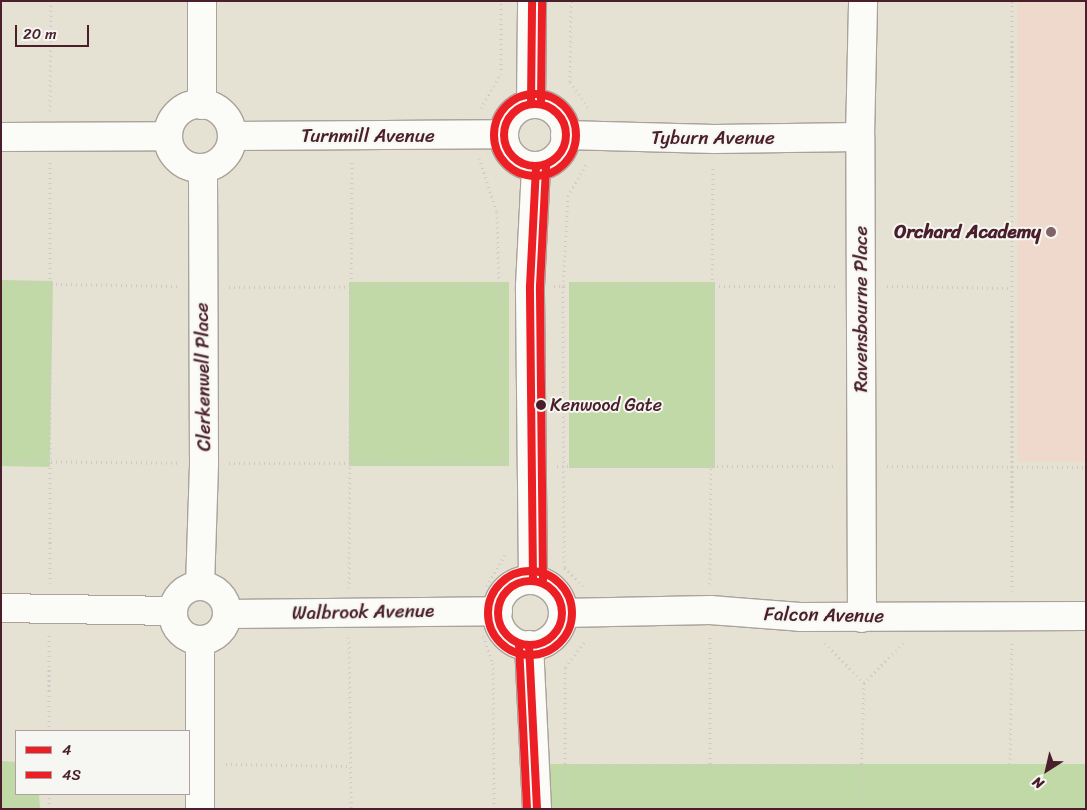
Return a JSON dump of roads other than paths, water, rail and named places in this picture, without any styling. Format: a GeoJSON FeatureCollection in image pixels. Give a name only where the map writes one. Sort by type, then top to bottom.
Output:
{"type":"FeatureCollection","features":[{"type":"Feature","properties":{"kind":"street"},"geometry":{"type":"LineString","coordinates":[[202,1],[202,104]]}},
{"type":"Feature","properties":{"kind":"street"},"geometry":{"type":"LineString","coordinates":[[531,104],[532,1]]}},
{"type":"Feature","properties":{"kind":"street","name":"Ravensbourne Place"},"geometry":{"type":"LineString","coordinates":[[862,618],[860,137],[863,1]]}},
{"type":"Feature","properties":{"kind":"street"},"geometry":{"type":"LineString","coordinates":[[202,104],[223,114],[232,136],[226,154],[212,166],[202,168],[182,163],[175,155],[168,136],[170,126],[182,109],[202,104]]}},
{"type":"Feature","properties":{"kind":"street"},"geometry":{"type":"LineString","coordinates":[[531,104],[541,105],[555,112],[564,125],[578,135],[554,160],[536,166],[513,157],[491,135],[515,111],[531,104]]}},
{"type":"Feature","properties":{"kind":"street","name":"Turnmill Avenue"},"geometry":{"type":"LineString","coordinates":[[232,136],[491,135]]}},
{"type":"Feature","properties":{"kind":"street","name":"Tyburn Avenue"},"geometry":{"type":"LineString","coordinates":[[578,135],[714,139],[860,137]]}},
{"type":"Feature","properties":{"kind":"street"},"geometry":{"type":"LineString","coordinates":[[1,138],[168,136]]}},
{"type":"Feature","properties":{"kind":"street"},"geometry":{"type":"LineString","coordinates":[[533,580],[516,464],[530,286],[536,166]]}},
{"type":"Feature","properties":{"kind":"street","name":"Clerkenwell Place"},"geometry":{"type":"LineString","coordinates":[[200,586],[204,463],[201,287],[202,168]]}},
{"type":"Feature","properties":{"kind":"street"},"geometry":{"type":"LineString","coordinates":[[533,580],[543,582],[558,594],[575,613],[561,624],[549,640],[529,645],[510,638],[490,611],[505,592],[522,581],[533,580]]}},
{"type":"Feature","properties":{"kind":"street"},"geometry":{"type":"LineString","coordinates":[[200,586],[208,587],[223,597],[228,614],[219,633],[200,640],[191,639],[178,628],[173,611],[184,590],[200,586]]}},
{"type":"Feature","properties":{"kind":"street"},"geometry":{"type":"LineString","coordinates":[[1,608],[173,611]]}},
{"type":"Feature","properties":{"kind":"street","name":"Falcon Avenue"},"geometry":{"type":"LineString","coordinates":[[575,613],[710,610],[800,617],[862,618],[1086,616]]}},
{"type":"Feature","properties":{"kind":"street","name":"Walbrook Avenue"},"geometry":{"type":"LineString","coordinates":[[228,614],[490,611]]}},
{"type":"Feature","properties":{"kind":"street"},"geometry":{"type":"LineString","coordinates":[[200,640],[200,809]]}},
{"type":"Feature","properties":{"kind":"street"},"geometry":{"type":"LineString","coordinates":[[529,645],[537,809]]}},
{"type":"Feature","properties":{"kind":"place","name":"Orchard Academy"},"geometry":{"type":"Point","coordinates":[1051,232]}},
{"type":"Feature","properties":{"kind":"place","name":"Kenwood Gate"},"geometry":{"type":"Point","coordinates":[541,405]}}]}
